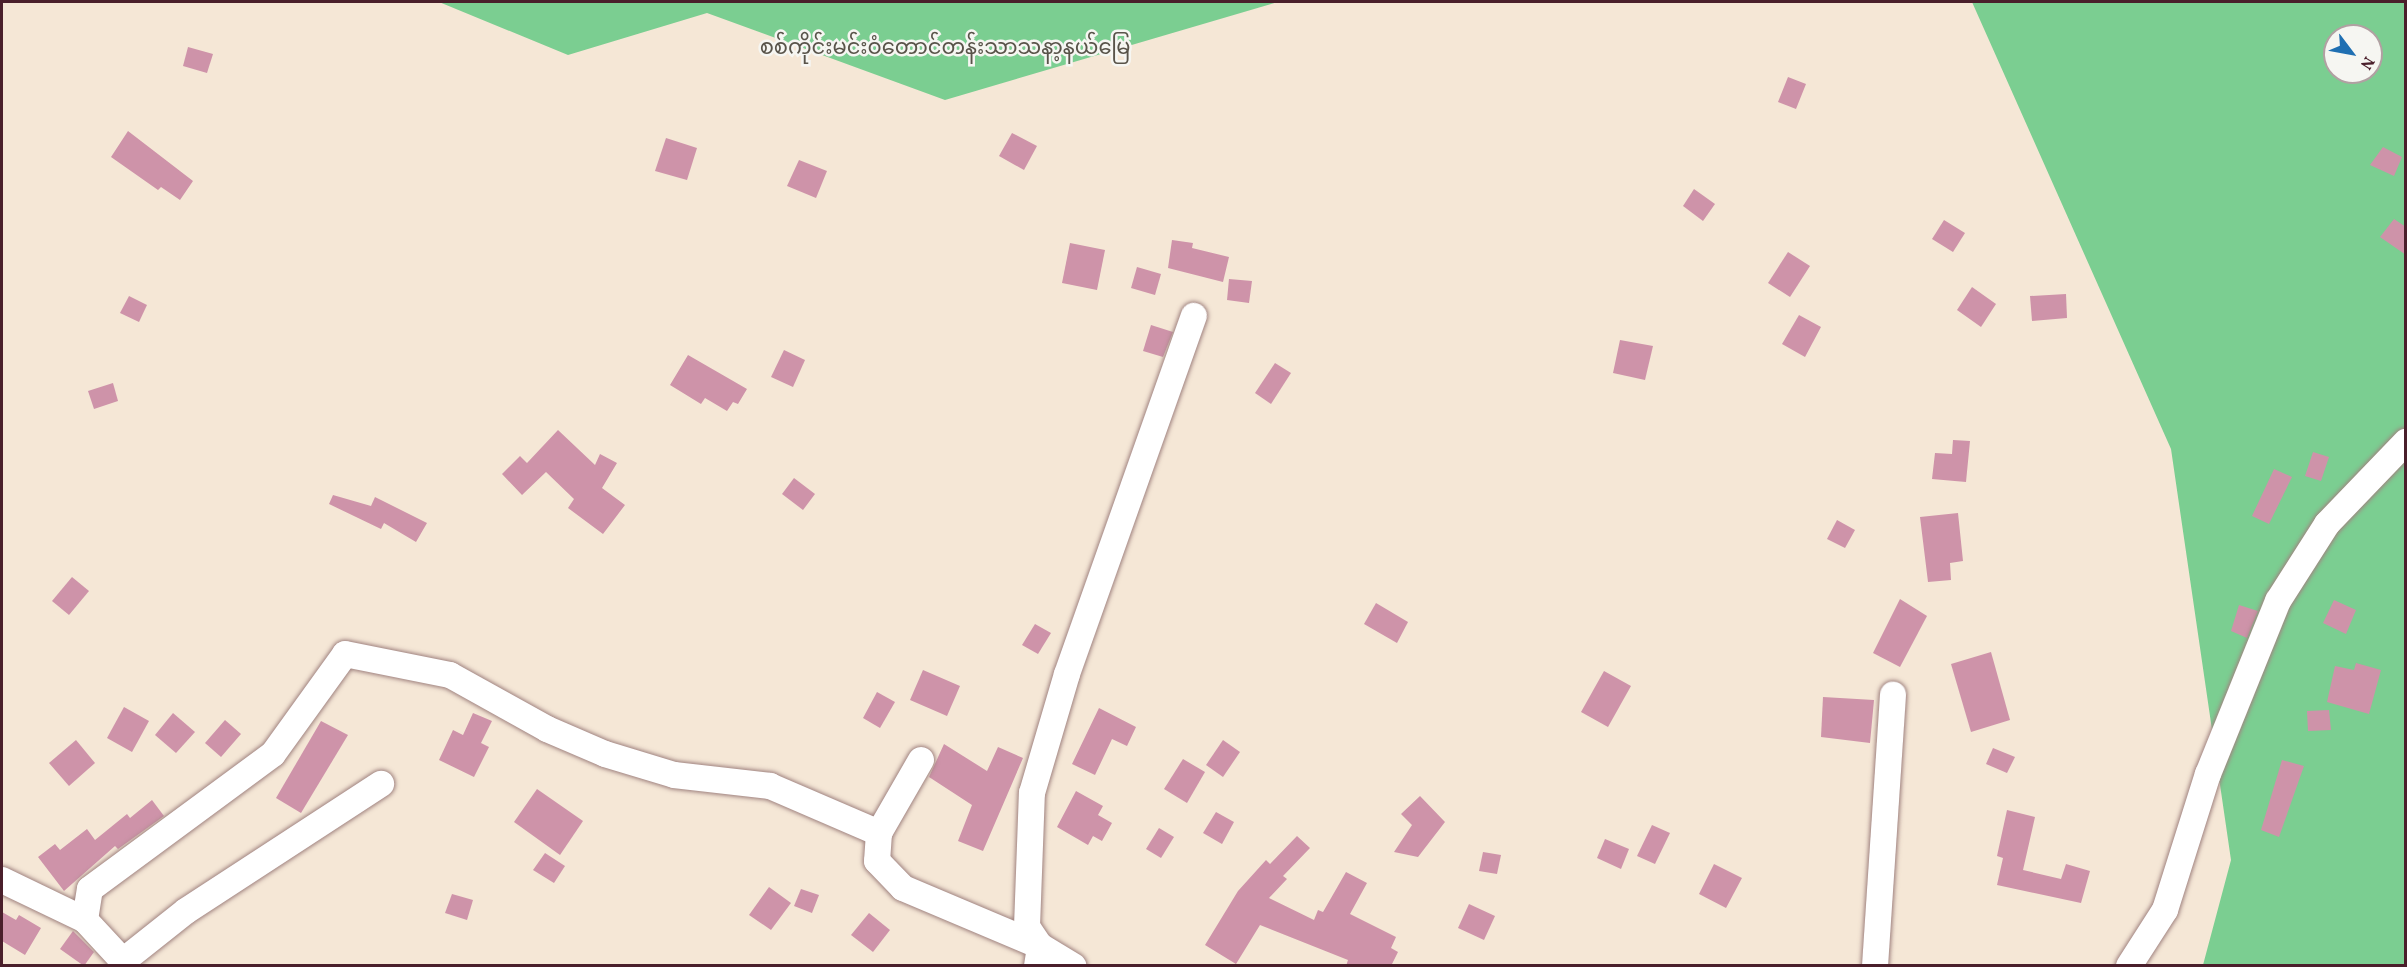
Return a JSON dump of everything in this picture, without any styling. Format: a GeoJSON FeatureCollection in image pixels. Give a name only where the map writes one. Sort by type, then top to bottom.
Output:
{"type":"FeatureCollection","features":[{"type":"Feature","properties":{"kind":"street"},"geometry":{"type":"LineString","coordinates":[[1038,956],[1027,927],[1032,793],[1067,674],[1194,316]]}},
{"type":"Feature","properties":{"kind":"street"},"geometry":{"type":"LineString","coordinates":[[2129,966],[2165,910],[2208,774],[2278,602],[2327,524],[2406,442]]}},
{"type":"Feature","properties":{"kind":"street"},"geometry":{"type":"LineString","coordinates":[[85,920],[90,889],[273,754],[345,654],[450,675],[547,729],[604,754],[674,775],[770,786],[879,833]]}},
{"type":"Feature","properties":{"kind":"street"},"geometry":{"type":"LineString","coordinates":[[1875,966],[1893,695]]}},
{"type":"Feature","properties":{"kind":"street"},"geometry":{"type":"LineString","coordinates":[[921,760],[879,833],[877,861],[903,888],[1038,956],[1073,966]]}},
{"type":"Feature","properties":{"kind":"street"},"geometry":{"type":"LineString","coordinates":[[2,880],[85,920],[126,964],[186,911],[381,784]]}},
{"type":"Feature","properties":{"kind":"green space","name":"စစ်ကိုင်းမင်းဝံတောင်တန်းသာသနာ့နယ်မြေ"},"geometry":{"type":"Polygon","coordinates":[[[439,2],[1278,2],[945,100],[707,13],[568,55],[439,2]]]}},
{"type":"Feature","properties":{"kind":"green space"},"geometry":{"type":"Polygon","coordinates":[[[1972,2],[2405,2],[2405,965],[2203,965],[2231,860],[2171,449],[1972,2]]]}},
{"type":"Feature","properties":{"kind":"building"},"geometry":{"type":"Polygon","coordinates":[[[188,47],[213,54],[207,73],[183,66],[188,47]]]}},
{"type":"Feature","properties":{"kind":"building"},"geometry":{"type":"Polygon","coordinates":[[[1788,77],[1806,84],[1796,109],[1778,102],[1788,77]]]}},
{"type":"Feature","properties":{"kind":"building"},"geometry":{"type":"Polygon","coordinates":[[[128,131],[193,181],[180,200],[161,187],[158,190],[111,157],[128,131]]]}},
{"type":"Feature","properties":{"kind":"building"},"geometry":{"type":"Polygon","coordinates":[[[1012,133],[1037,146],[1024,170],[999,156],[1012,133]]]}},
{"type":"Feature","properties":{"kind":"building"},"geometry":{"type":"Polygon","coordinates":[[[666,138],[697,148],[687,180],[655,171],[666,138]]]}},
{"type":"Feature","properties":{"kind":"building"},"geometry":{"type":"Polygon","coordinates":[[[2383,147],[2402,157],[2394,176],[2370,165],[2383,147]]]}},
{"type":"Feature","properties":{"kind":"building"},"geometry":{"type":"Polygon","coordinates":[[[799,160],[827,171],[816,198],[787,186],[799,160]]]}},
{"type":"Feature","properties":{"kind":"building"},"geometry":{"type":"Polygon","coordinates":[[[1694,189],[1715,204],[1703,221],[1683,206],[1694,189]]]}},
{"type":"Feature","properties":{"kind":"building"},"geometry":{"type":"Polygon","coordinates":[[[2394,219],[2406,227],[2406,255],[2380,237],[2394,219]]]}},
{"type":"Feature","properties":{"kind":"building"},"geometry":{"type":"Polygon","coordinates":[[[1944,220],[1965,233],[1953,252],[1932,239],[1944,220]]]}},
{"type":"Feature","properties":{"kind":"building"},"geometry":{"type":"Polygon","coordinates":[[[1172,240],[1193,243],[1192,248],[1229,257],[1223,282],[1168,268],[1172,240]]]}},
{"type":"Feature","properties":{"kind":"building"},"geometry":{"type":"Polygon","coordinates":[[[1070,243],[1105,250],[1097,290],[1062,283],[1070,243]]]}},
{"type":"Feature","properties":{"kind":"building"},"geometry":{"type":"Polygon","coordinates":[[[1788,252],[1810,266],[1790,297],[1768,283],[1788,252]]]}},
{"type":"Feature","properties":{"kind":"building"},"geometry":{"type":"Polygon","coordinates":[[[1137,267],[1161,274],[1155,295],[1131,288],[1137,267]]]}},
{"type":"Feature","properties":{"kind":"building"},"geometry":{"type":"Polygon","coordinates":[[[1229,279],[1252,281],[1249,303],[1227,300],[1229,279]]]}},
{"type":"Feature","properties":{"kind":"building"},"geometry":{"type":"Polygon","coordinates":[[[1972,287],[1996,304],[1981,327],[1957,310],[1972,287]]]}},
{"type":"Feature","properties":{"kind":"building"},"geometry":{"type":"Polygon","coordinates":[[[2066,294],[2067,318],[2032,321],[2030,296],[2066,294]]]}},
{"type":"Feature","properties":{"kind":"building"},"geometry":{"type":"Polygon","coordinates":[[[129,296],[147,305],[139,322],[120,313],[129,296]]]}},
{"type":"Feature","properties":{"kind":"building"},"geometry":{"type":"Polygon","coordinates":[[[1799,315],[1821,327],[1805,357],[1782,344],[1799,315]]]}},
{"type":"Feature","properties":{"kind":"building"},"geometry":{"type":"Polygon","coordinates":[[[1151,325],[1173,332],[1163,357],[1143,351],[1151,325]]]}},
{"type":"Feature","properties":{"kind":"building"},"geometry":{"type":"Polygon","coordinates":[[[1620,340],[1653,346],[1645,380],[1613,373],[1620,340]]]}},
{"type":"Feature","properties":{"kind":"building"},"geometry":{"type":"Polygon","coordinates":[[[784,350],[805,360],[793,387],[771,377],[784,350]]]}},
{"type":"Feature","properties":{"kind":"building"},"geometry":{"type":"Polygon","coordinates":[[[688,355],[747,389],[738,404],[733,402],[727,411],[705,398],[701,404],[670,385],[688,355]]]}},
{"type":"Feature","properties":{"kind":"building"},"geometry":{"type":"Polygon","coordinates":[[[1275,363],[1291,373],[1271,404],[1255,393],[1275,363]]]}},
{"type":"Feature","properties":{"kind":"building"},"geometry":{"type":"Polygon","coordinates":[[[113,383],[118,401],[94,409],[88,391],[113,383]]]}},
{"type":"Feature","properties":{"kind":"building"},"geometry":{"type":"Polygon","coordinates":[[[558,430],[595,465],[600,454],[617,463],[602,488],[625,505],[603,534],[568,508],[574,499],[546,472],[522,495],[502,474],[520,456],[527,463],[558,430]]]}},
{"type":"Feature","properties":{"kind":"building"},"geometry":{"type":"Polygon","coordinates":[[[1953,440],[1970,441],[1966,482],[1932,479],[1935,453],[1952,454],[1953,440]]]}},
{"type":"Feature","properties":{"kind":"building"},"geometry":{"type":"Polygon","coordinates":[[[2313,452],[2329,457],[2321,481],[2305,476],[2313,452]]]}},
{"type":"Feature","properties":{"kind":"building"},"geometry":{"type":"Polygon","coordinates":[[[2274,469],[2292,477],[2269,524],[2252,516],[2274,469]]]}},
{"type":"Feature","properties":{"kind":"building"},"geometry":{"type":"Polygon","coordinates":[[[794,478],[815,494],[803,510],[782,494],[794,478]]]}},
{"type":"Feature","properties":{"kind":"building"},"geometry":{"type":"Polygon","coordinates":[[[333,495],[371,506],[375,497],[427,523],[416,542],[384,523],[381,529],[329,504],[333,495]]]}},
{"type":"Feature","properties":{"kind":"building"},"geometry":{"type":"Polygon","coordinates":[[[1958,513],[1963,561],[1950,563],[1951,580],[1928,582],[1920,517],[1958,513]]]}},
{"type":"Feature","properties":{"kind":"building"},"geometry":{"type":"Polygon","coordinates":[[[1837,520],[1855,530],[1845,548],[1827,539],[1837,520]]]}},
{"type":"Feature","properties":{"kind":"building"},"geometry":{"type":"Polygon","coordinates":[[[72,577],[89,591],[69,615],[52,601],[72,577]]]}},
{"type":"Feature","properties":{"kind":"building"},"geometry":{"type":"Polygon","coordinates":[[[1900,599],[1927,616],[1900,667],[1873,653],[1900,599]]]}},
{"type":"Feature","properties":{"kind":"building"},"geometry":{"type":"Polygon","coordinates":[[[2334,600],[2356,610],[2346,634],[2323,623],[2334,600]]]}},
{"type":"Feature","properties":{"kind":"building"},"geometry":{"type":"Polygon","coordinates":[[[1376,603],[1408,622],[1397,643],[1364,624],[1376,603]]]}},
{"type":"Feature","properties":{"kind":"building"},"geometry":{"type":"Polygon","coordinates":[[[2239,605],[2258,611],[2247,638],[2231,631],[2239,605]]]}},
{"type":"Feature","properties":{"kind":"building"},"geometry":{"type":"Polygon","coordinates":[[[1035,624],[1051,633],[1038,654],[1022,645],[1035,624]]]}},
{"type":"Feature","properties":{"kind":"building"},"geometry":{"type":"Polygon","coordinates":[[[1991,652],[2010,720],[1971,732],[1951,664],[1991,652]]]}},
{"type":"Feature","properties":{"kind":"building"},"geometry":{"type":"Polygon","coordinates":[[[2356,663],[2381,670],[2369,714],[2327,702],[2335,666],[2354,670],[2356,663]]]}},
{"type":"Feature","properties":{"kind":"building"},"geometry":{"type":"Polygon","coordinates":[[[923,670],[960,686],[947,716],[910,700],[923,670]]]}},
{"type":"Feature","properties":{"kind":"building"},"geometry":{"type":"Polygon","coordinates":[[[1604,671],[1631,686],[1608,727],[1581,712],[1604,671]]]}},
{"type":"Feature","properties":{"kind":"building"},"geometry":{"type":"Polygon","coordinates":[[[877,692],[895,702],[880,728],[863,718],[877,692]]]}},
{"type":"Feature","properties":{"kind":"building"},"geometry":{"type":"Polygon","coordinates":[[[1823,697],[1874,700],[1870,743],[1821,737],[1823,697]]]}},
{"type":"Feature","properties":{"kind":"building"},"geometry":{"type":"Polygon","coordinates":[[[124,707],[149,721],[132,752],[107,738],[124,707]]]}},
{"type":"Feature","properties":{"kind":"building"},"geometry":{"type":"Polygon","coordinates":[[[1099,708],[1136,727],[1127,746],[1112,739],[1095,775],[1072,764],[1099,708]]]}},
{"type":"Feature","properties":{"kind":"building"},"geometry":{"type":"Polygon","coordinates":[[[2329,710],[2331,730],[2308,731],[2307,711],[2329,710]]]}},
{"type":"Feature","properties":{"kind":"building"},"geometry":{"type":"Polygon","coordinates":[[[173,713],[195,732],[176,753],[155,735],[173,713]]]}},
{"type":"Feature","properties":{"kind":"building"},"geometry":{"type":"Polygon","coordinates":[[[473,713],[492,721],[481,743],[489,747],[474,777],[439,760],[453,730],[463,735],[473,713]]]}},
{"type":"Feature","properties":{"kind":"building"},"geometry":{"type":"Polygon","coordinates":[[[225,720],[241,734],[221,757],[205,743],[225,720]]]}},
{"type":"Feature","properties":{"kind":"building"},"geometry":{"type":"Polygon","coordinates":[[[321,721],[348,735],[301,813],[276,798],[321,721]]]}},
{"type":"Feature","properties":{"kind":"building"},"geometry":{"type":"Polygon","coordinates":[[[76,740],[95,763],[69,786],[49,763],[76,740]]]}},
{"type":"Feature","properties":{"kind":"building"},"geometry":{"type":"Polygon","coordinates":[[[1223,740],[1240,752],[1223,777],[1206,765],[1223,740]]]}},
{"type":"Feature","properties":{"kind":"building"},"geometry":{"type":"Polygon","coordinates":[[[944,744],[987,771],[998,747],[1023,758],[983,851],[958,841],[972,805],[929,777],[944,744]]]}},
{"type":"Feature","properties":{"kind":"building"},"geometry":{"type":"Polygon","coordinates":[[[1993,748],[2015,757],[2007,773],[1986,764],[1993,748]]]}},
{"type":"Feature","properties":{"kind":"building"},"geometry":{"type":"Polygon","coordinates":[[[1183,759],[1205,772],[1187,803],[1164,789],[1183,759]]]}},
{"type":"Feature","properties":{"kind":"building"},"geometry":{"type":"Polygon","coordinates":[[[2282,760],[2304,766],[2279,837],[2261,830],[2282,760]]]}},
{"type":"Feature","properties":{"kind":"building"},"geometry":{"type":"Polygon","coordinates":[[[537,789],[583,821],[560,855],[514,822],[537,789]]]}},
{"type":"Feature","properties":{"kind":"building"},"geometry":{"type":"Polygon","coordinates":[[[1076,791],[1103,806],[1098,815],[1112,823],[1102,841],[1093,836],[1088,845],[1057,827],[1076,791]]]}},
{"type":"Feature","properties":{"kind":"building"},"geometry":{"type":"Polygon","coordinates":[[[1420,796],[1445,822],[1418,857],[1394,852],[1412,825],[1401,814],[1420,796]]]}},
{"type":"Feature","properties":{"kind":"building"},"geometry":{"type":"Polygon","coordinates":[[[152,800],[164,816],[118,849],[115,846],[64,891],[38,857],[55,844],[60,850],[87,829],[95,840],[127,814],[130,818],[152,800]]]}},
{"type":"Feature","properties":{"kind":"building"},"geometry":{"type":"Polygon","coordinates":[[[2007,810],[2035,817],[2023,870],[2061,879],[2066,864],[2090,871],[2081,903],[1997,885],[2003,858],[1997,856],[2007,810]]]}},
{"type":"Feature","properties":{"kind":"building"},"geometry":{"type":"Polygon","coordinates":[[[1216,812],[1234,822],[1222,844],[1203,833],[1216,812]]]}},
{"type":"Feature","properties":{"kind":"building"},"geometry":{"type":"Polygon","coordinates":[[[1652,825],[1670,833],[1655,864],[1637,856],[1652,825]]]}},
{"type":"Feature","properties":{"kind":"building"},"geometry":{"type":"Polygon","coordinates":[[[1159,828],[1174,837],[1161,858],[1146,849],[1159,828]]]}},
{"type":"Feature","properties":{"kind":"building"},"geometry":{"type":"Polygon","coordinates":[[[1297,836],[1310,848],[1283,876],[1287,879],[1269,898],[1314,920],[1318,910],[1323,912],[1346,872],[1367,883],[1350,914],[1396,937],[1391,948],[1398,952],[1391,966],[1346,966],[1348,960],[1260,925],[1236,964],[1205,945],[1238,891],[1266,860],[1270,864],[1297,836]]]}},
{"type":"Feature","properties":{"kind":"building"},"geometry":{"type":"Polygon","coordinates":[[[1605,839],[1629,849],[1621,869],[1597,858],[1605,839]]]}},
{"type":"Feature","properties":{"kind":"building"},"geometry":{"type":"Polygon","coordinates":[[[1483,852],[1501,855],[1497,874],[1479,871],[1483,852]]]}},
{"type":"Feature","properties":{"kind":"building"},"geometry":{"type":"Polygon","coordinates":[[[545,853],[565,866],[554,883],[533,870],[545,853]]]}},
{"type":"Feature","properties":{"kind":"building"},"geometry":{"type":"Polygon","coordinates":[[[1714,864],[1742,878],[1726,908],[1699,894],[1714,864]]]}},
{"type":"Feature","properties":{"kind":"building"},"geometry":{"type":"Polygon","coordinates":[[[769,887],[791,903],[771,930],[749,915],[769,887]]]}},
{"type":"Feature","properties":{"kind":"building"},"geometry":{"type":"Polygon","coordinates":[[[801,889],[819,895],[812,913],[794,906],[801,889]]]}},
{"type":"Feature","properties":{"kind":"building"},"geometry":{"type":"Polygon","coordinates":[[[452,894],[473,900],[467,920],[445,913],[452,894]]]}},
{"type":"Feature","properties":{"kind":"building"},"geometry":{"type":"Polygon","coordinates":[[[1469,904],[1495,916],[1484,940],[1458,928],[1469,904]]]}},
{"type":"Feature","properties":{"kind":"building"},"geometry":{"type":"Polygon","coordinates":[[[2,912],[16,920],[19,915],[41,928],[25,955],[2,941],[2,912]]]}},
{"type":"Feature","properties":{"kind":"building"},"geometry":{"type":"Polygon","coordinates":[[[869,913],[890,930],[873,952],[851,935],[869,913]]]}},
{"type":"Feature","properties":{"kind":"building"},"geometry":{"type":"Polygon","coordinates":[[[73,931],[94,952],[84,966],[60,949],[73,931]]]}}]}
